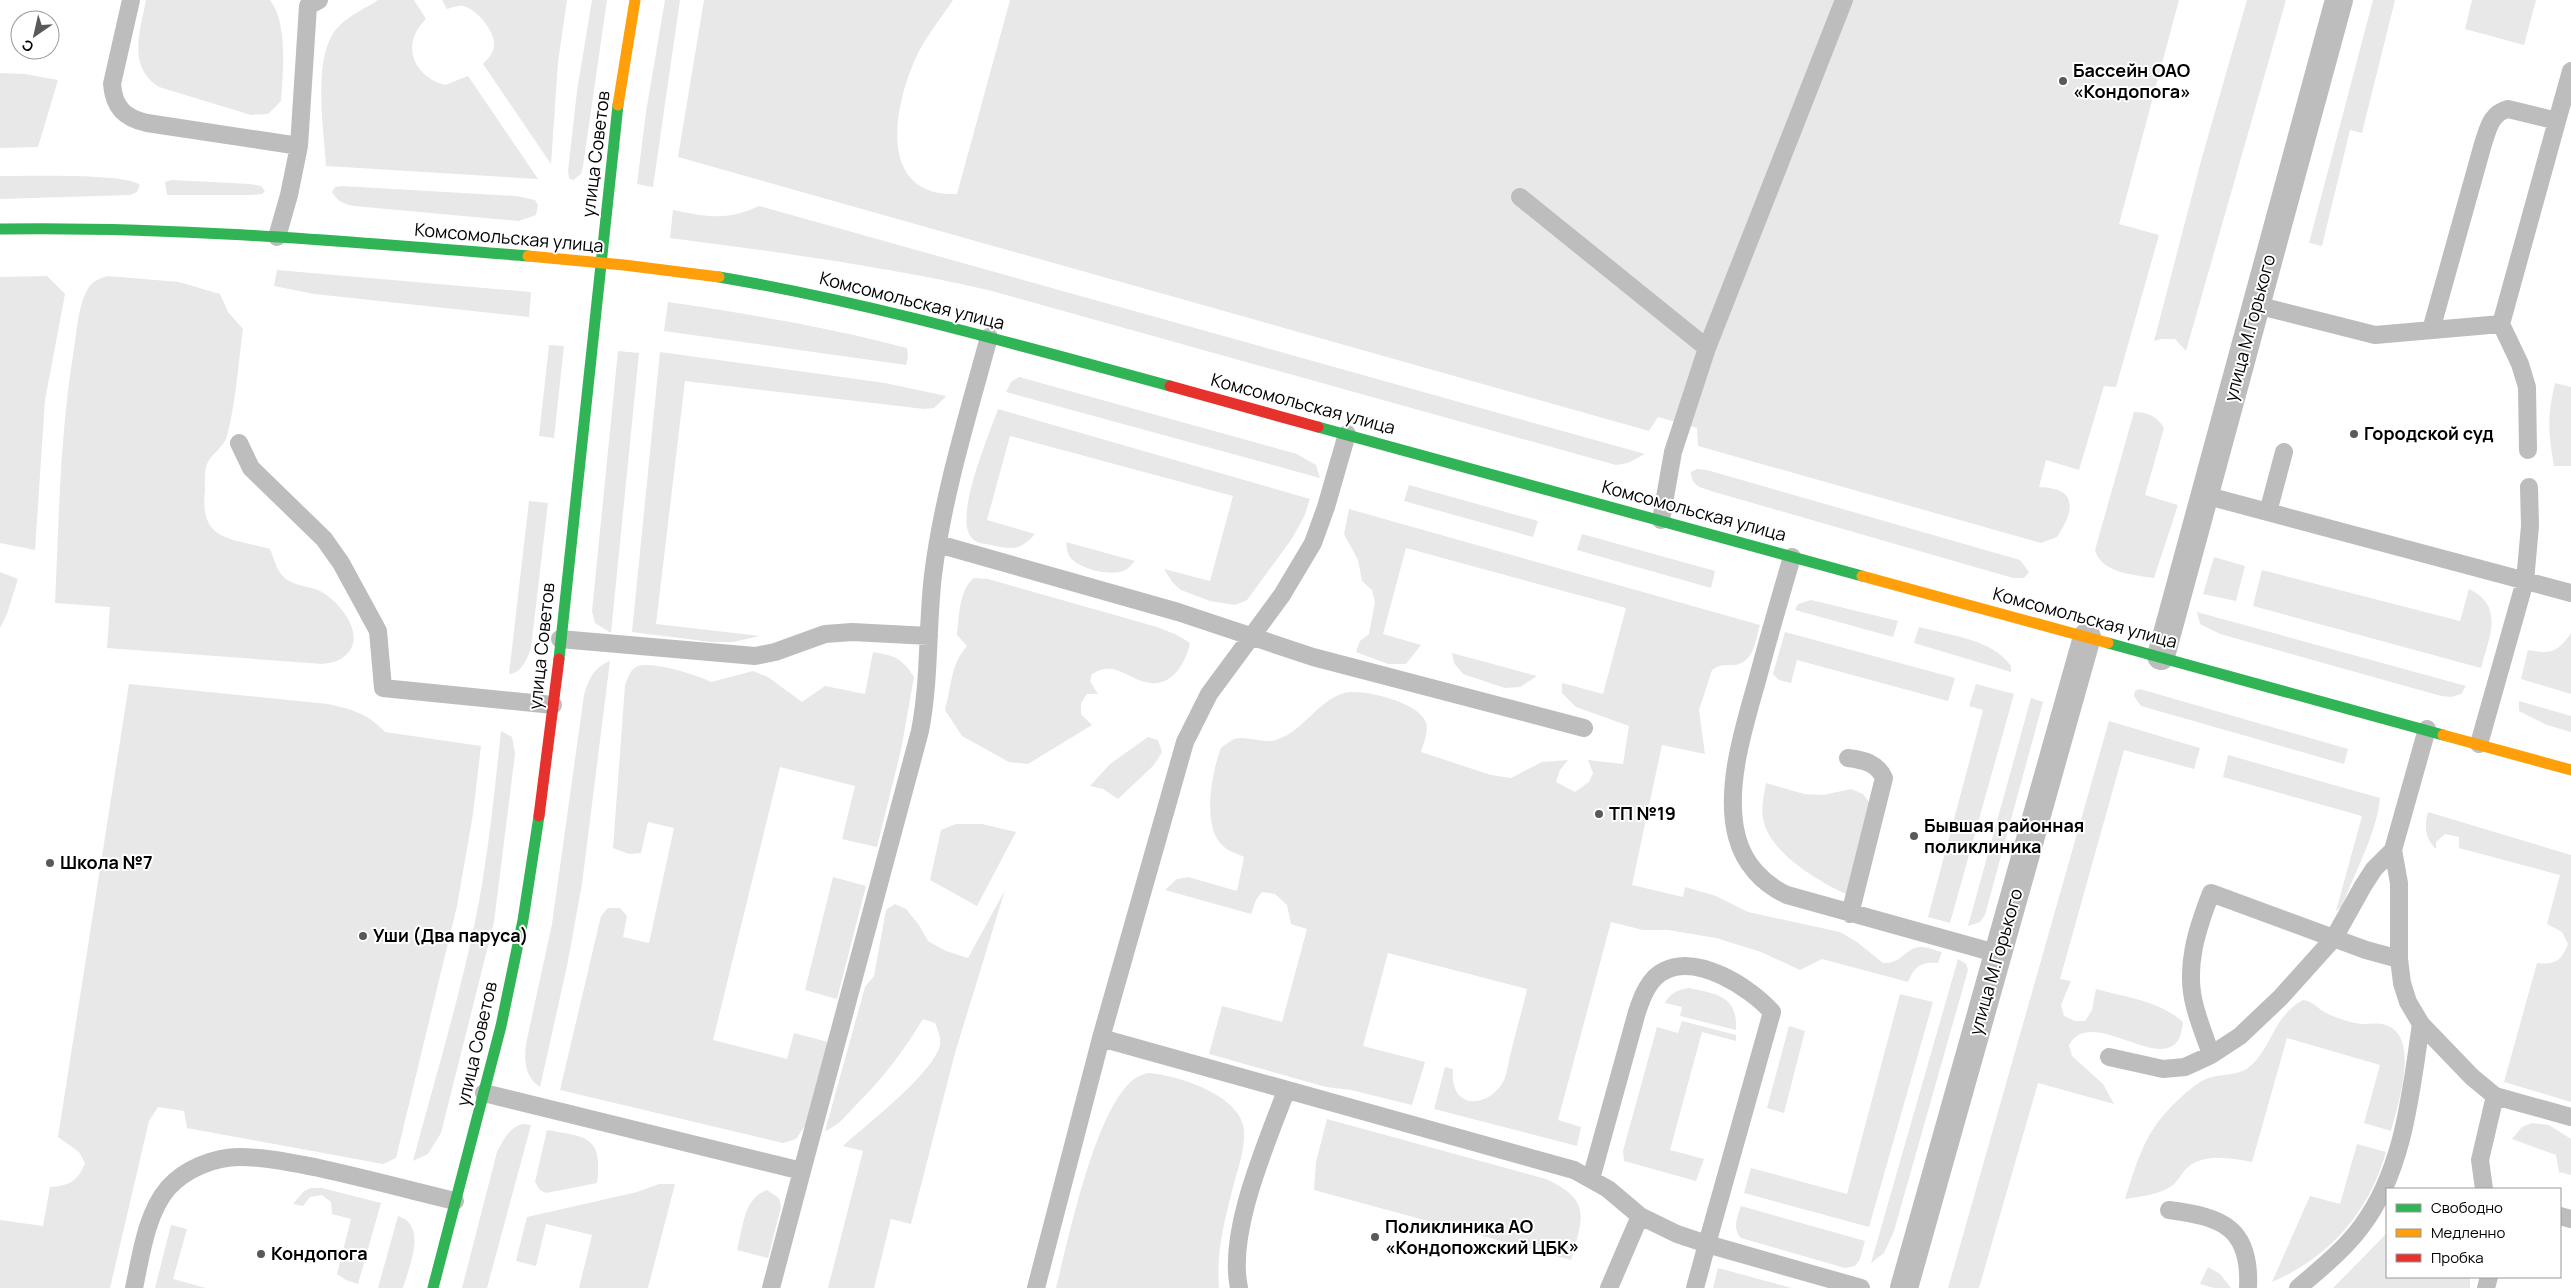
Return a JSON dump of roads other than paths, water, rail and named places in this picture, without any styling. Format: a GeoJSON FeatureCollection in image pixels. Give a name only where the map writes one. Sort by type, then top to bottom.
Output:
{"type":"FeatureCollection","features":[{"type":"Feature","properties":{"kind":"street","name":"улица Советов"},"geometry":{"type":"LineString","coordinates":[[433,1288],[484,1093],[511,978],[532,870],[553,705],[600,262],[623,77],[635,0]]}},
{"type":"Feature","properties":{"kind":"street","name":"улица М.Горького"},"geometry":{"type":"LineString","coordinates":[[2161,656],[2339,0]]}},
{"type":"Feature","properties":{"kind":"street","name":"Комсомольская улица"},"geometry":{"type":"LineString","coordinates":[[0,229],[110,228],[277,237],[600,262],[704,275],[796,291],[989,337],[2161,656],[2571,770]]}},
{"type":"Feature","properties":{"kind":"street","name":"улица М.Горького"},"geometry":{"type":"LineString","coordinates":[[1904,1288],[2088,637]]}},
{"type":"Feature","properties":{"kind":"lane"},"geometry":{"type":"LineString","coordinates":[[130,0],[112,84],[114,98],[120,110],[127,117],[147,122],[299,146]]}},
{"type":"Feature","properties":{"kind":"lane"},"geometry":{"type":"LineString","coordinates":[[1661,520],[1673,452],[1707,348],[1844,0]]}},
{"type":"Feature","properties":{"kind":"lane"},"geometry":{"type":"LineString","coordinates":[[277,237],[289,195],[299,146],[311,2]]}},
{"type":"Feature","properties":{"kind":"lane"},"geometry":{"type":"LineString","coordinates":[[2528,450],[2527,387],[2520,364],[2501,324],[2571,72]]}},
{"type":"Feature","properties":{"kind":"lane"},"geometry":{"type":"LineString","coordinates":[[2431,330],[2483,144],[2493,118],[2501,111],[2508,109],[2557,121]]}},
{"type":"Feature","properties":{"kind":"lane"},"geometry":{"type":"LineString","coordinates":[[1520,197],[1707,348]]}},
{"type":"Feature","properties":{"kind":"lane"},"geometry":{"type":"LineString","coordinates":[[2256,305],[2375,335],[2501,324]]}},
{"type":"Feature","properties":{"kind":"lane"},"geometry":{"type":"LineString","coordinates":[[771,1288],[918,740],[926,698],[933,574],[938,544],[989,337]]}},
{"type":"Feature","properties":{"kind":"lane"},"geometry":{"type":"LineString","coordinates":[[1036,1288],[1101,1038],[1185,742],[1209,694],[1282,595],[1313,542],[1326,506],[1347,434]]}},
{"type":"Feature","properties":{"kind":"lane"},"geometry":{"type":"LineString","coordinates":[[239,443],[250,468],[324,539],[341,563],[378,631],[383,688],[553,705]]}},
{"type":"Feature","properties":{"kind":"lane"},"geometry":{"type":"LineString","coordinates":[[2268,512],[2284,452]]}},
{"type":"Feature","properties":{"kind":"lane"},"geometry":{"type":"LineString","coordinates":[[2479,744],[2525,581],[2530,526],[2529,487]]}},
{"type":"Feature","properties":{"kind":"lane"},"geometry":{"type":"LineString","coordinates":[[2204,495],[2571,593]]}},
{"type":"Feature","properties":{"kind":"lane"},"geometry":{"type":"LineString","coordinates":[[938,544],[1178,612],[1313,657],[1584,728]]}},
{"type":"Feature","properties":{"kind":"lane"},"geometry":{"type":"LineString","coordinates":[[1792,557],[1754,692],[1737,764],[1734,795],[1736,836],[1751,867],[1773,888],[1805,902],[1999,954]]}},
{"type":"Feature","properties":{"kind":"lane"},"geometry":{"type":"LineString","coordinates":[[560,638],[755,656],[775,652],[825,634],[852,632],[929,636]]}},
{"type":"Feature","properties":{"kind":"lane"},"geometry":{"type":"LineString","coordinates":[[2427,729],[2393,850],[2400,909],[2399,959],[2402,983],[2408,1002],[2421,1024],[2472,1077],[2494,1096],[2571,1117]]}},
{"type":"Feature","properties":{"kind":"lane"},"geometry":{"type":"LineString","coordinates":[[1848,758],[1871,763],[1879,768],[1884,778],[1850,914]]}},
{"type":"Feature","properties":{"kind":"lane"},"geometry":{"type":"LineString","coordinates":[[2109,1057],[2164,1069],[2185,1067],[2211,1055],[2240,1036],[2280,997],[2334,938],[2374,869],[2393,850]]}},
{"type":"Feature","properties":{"kind":"lane"},"geometry":{"type":"LineString","coordinates":[[2211,1055],[2194,1006],[2190,965],[2198,929],[2211,893],[2292,921],[2334,938],[2399,959]]}},
{"type":"Feature","properties":{"kind":"lane"},"geometry":{"type":"LineString","coordinates":[[1591,1179],[1637,1012],[1646,990],[1654,977],[1664,970],[1682,967],[1701,969],[1721,975],[1764,1002],[1772,1012],[1695,1288]]}},
{"type":"Feature","properties":{"kind":"lane"},"geometry":{"type":"LineString","coordinates":[[2298,1288],[2345,1246],[2376,1205],[2398,1145],[2408,1108],[2421,1024]]}},
{"type":"Feature","properties":{"kind":"lane"},"geometry":{"type":"LineString","coordinates":[[1101,1038],[1286,1091],[1552,1163],[1591,1179],[1608,1189],[1640,1216],[1677,1234],[1861,1288]]}},
{"type":"Feature","properties":{"kind":"lane"},"geometry":{"type":"LineString","coordinates":[[1239,1288],[1237,1243],[1257,1172],[1286,1091]]}},
{"type":"Feature","properties":{"kind":"lane"},"geometry":{"type":"LineString","coordinates":[[484,1093],[802,1170]]}},
{"type":"Feature","properties":{"kind":"lane"},"geometry":{"type":"LineString","coordinates":[[2485,1188],[2480,1160],[2494,1096]]}},
{"type":"Feature","properties":{"kind":"lane"},"geometry":{"type":"LineString","coordinates":[[134,1288],[150,1225],[157,1206],[168,1188],[193,1169],[221,1159],[239,1157],[299,1164],[456,1201]]}},
{"type":"Feature","properties":{"kind":"lane"},"geometry":{"type":"LineString","coordinates":[[2169,1210],[2205,1217],[2234,1232],[2243,1243],[2248,1258],[2248,1288]]}},
{"type":"Feature","properties":{"kind":"lane"},"geometry":{"type":"LineString","coordinates":[[1609,1288],[1640,1216]]}},
{"type":"Feature","properties":{"kind":"place","name":"Бассейн ОАО «Кондопога»"},"geometry":{"type":"Point","coordinates":[2063,81]}},
{"type":"Feature","properties":{"kind":"place","name":"Городской суд"},"geometry":{"type":"Point","coordinates":[2354,434]}},
{"type":"Feature","properties":{"kind":"place","name":"ТП №19"},"geometry":{"type":"Point","coordinates":[1599,814]}},
{"type":"Feature","properties":{"kind":"place","name":"Бывшая районная поликлиника"},"geometry":{"type":"Point","coordinates":[1914,836]}},
{"type":"Feature","properties":{"kind":"place","name":"Школа №7"},"geometry":{"type":"Point","coordinates":[50,863]}},
{"type":"Feature","properties":{"kind":"place","name":"Уши (Два паруса)"},"geometry":{"type":"Point","coordinates":[363,936]}},
{"type":"Feature","properties":{"kind":"place","name":"Поликлиника АО «Кондопожский ЦБК»"},"geometry":{"type":"Point","coordinates":[1375,1237]}},
{"type":"Feature","properties":{"kind":"place","name":"Кондопога"},"geometry":{"type":"Point","coordinates":[261,1254]}}]}
